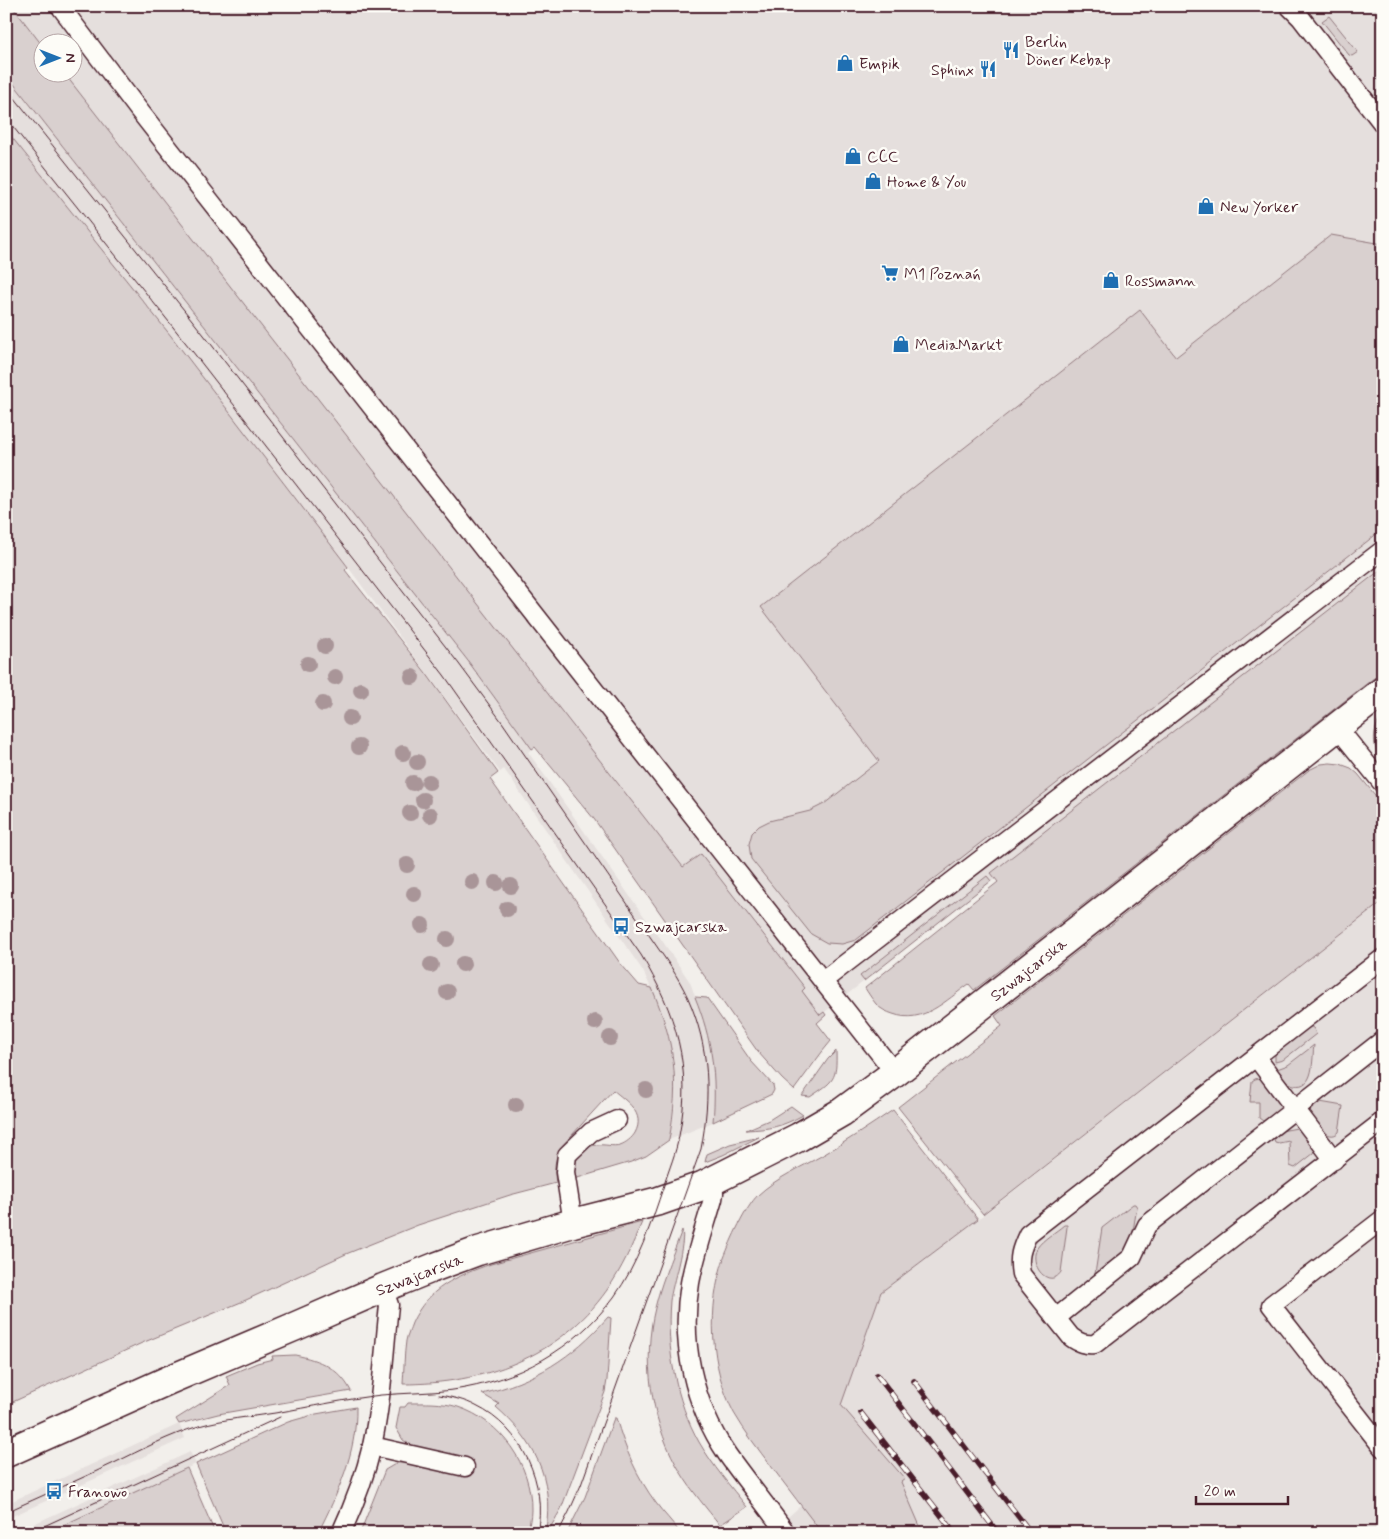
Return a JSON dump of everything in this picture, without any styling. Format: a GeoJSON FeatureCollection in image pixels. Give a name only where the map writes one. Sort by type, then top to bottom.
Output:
{"type":"FeatureCollection","features":[{"type":"Feature","properties":{"kind":"street","name":"Szwajcarska"},"geometry":{"type":"LineString","coordinates":[[6,1453],[169,1380],[383,1288],[478,1251],[573,1223],[658,1201],[712,1181],[806,1133],[842,1112],[896,1073],[1383,691]]}},
{"type":"Feature","properties":{"kind":"lane"},"geometry":{"type":"LineString","coordinates":[[60,6],[138,109],[896,1073]]}},
{"type":"Feature","properties":{"kind":"lane"},"geometry":{"type":"LineString","coordinates":[[1289,6],[1301,18],[1383,124]]}},
{"type":"Feature","properties":{"kind":"lane"},"geometry":{"type":"LineString","coordinates":[[824,980],[1383,550]]}},
{"type":"Feature","properties":{"kind":"lane"},"geometry":{"type":"LineString","coordinates":[[1337,727],[1383,784]]}},
{"type":"Feature","properties":{"kind":"lane"},"geometry":{"type":"LineString","coordinates":[[1383,958],[1028,1234],[1021,1250],[1019,1263],[1021,1274],[1071,1337],[1079,1343],[1095,1344],[1383,1121]]}},
{"type":"Feature","properties":{"kind":"lane"},"geometry":{"type":"LineString","coordinates":[[1056,1318],[1132,1257],[1147,1225],[1383,1040]]}},
{"type":"Feature","properties":{"kind":"lane"},"geometry":{"type":"LineString","coordinates":[[1256,1057],[1334,1160]]}},
{"type":"Feature","properties":{"kind":"lane"},"geometry":{"type":"LineString","coordinates":[[573,1223],[565,1172],[567,1156],[591,1132],[617,1120]]}},
{"type":"Feature","properties":{"kind":"lane"},"geometry":{"type":"LineString","coordinates":[[712,1181],[713,1199],[698,1248],[690,1283],[686,1316],[691,1370],[702,1406],[716,1436],[786,1533]]}},
{"type":"Feature","properties":{"kind":"lane"},"geometry":{"type":"LineString","coordinates":[[1383,1219],[1272,1305],[1383,1448]]}},
{"type":"Feature","properties":{"kind":"lane"},"geometry":{"type":"LineString","coordinates":[[341,1533],[364,1477],[377,1418],[389,1305],[383,1288]]}},
{"type":"Feature","properties":{"kind":"lane"},"geometry":{"type":"LineString","coordinates":[[372,1446],[465,1467]]}},
{"type":"Feature","properties":{"kind":"shaded area"},"geometry":{"type":"Polygon","coordinates":[[[6,6],[1383,6],[1383,581],[978,892],[780,1047],[6,50],[6,6]]]}},
{"type":"Feature","properties":{"kind":"shaded area"},"geometry":{"type":"Polygon","coordinates":[[[6,6],[12,6],[32,32],[32,82],[71,82],[683,867],[701,854],[805,988],[802,991],[820,1015],[824,1012],[826,1015],[817,1023],[831,1041],[794,1090],[758,1052],[594,819],[535,747],[532,749],[468,661],[6,74],[6,6]]]}},
{"type":"Feature","properties":{"kind":"shaded area"},"geometry":{"type":"Polygon","coordinates":[[[1329,16],[1358,52],[1352,56],[1349,55],[1322,21],[1329,16]]]}},
{"type":"Feature","properties":{"kind":"shaded area"},"geometry":{"type":"Polygon","coordinates":[[[6,74],[468,661],[532,749],[528,752],[659,936],[690,982],[710,1041],[715,1089],[713,1122],[669,1140],[675,1106],[672,1054],[660,1007],[643,971],[504,769],[500,772],[348,567],[171,336],[6,130],[6,74]]]}},
{"type":"Feature","properties":{"kind":"shaded area"},"geometry":{"type":"Polygon","coordinates":[[[6,130],[171,336],[348,567],[345,570],[426,673],[498,773],[490,779],[620,963],[639,985],[652,988],[666,1027],[675,1081],[669,1140],[646,1156],[574,1179],[576,1161],[586,1148],[597,1145],[620,1145],[629,1140],[635,1133],[638,1119],[633,1108],[613,1090],[561,1147],[555,1165],[556,1183],[510,1195],[418,1225],[346,1254],[6,1405],[6,130]]]}},
{"type":"Feature","properties":{"kind":"shaded area"},"geometry":{"type":"Polygon","coordinates":[[[1331,235],[1383,244],[1383,529],[856,940],[842,944],[827,943],[811,934],[751,859],[749,844],[752,833],[759,826],[769,821],[810,811],[824,804],[879,761],[761,607],[1140,310],[1176,357],[1331,235]]]}},
{"type":"Feature","properties":{"kind":"shaded area"},"geometry":{"type":"Polygon","coordinates":[[[1383,568],[1383,671],[974,990],[969,984],[934,1009],[914,1016],[904,1017],[893,1014],[876,1004],[865,988],[998,882],[991,873],[1383,568]]]}},
{"type":"Feature","properties":{"kind":"shaded area"},"geometry":{"type":"Polygon","coordinates":[[[1383,714],[1383,763],[1376,750],[1374,738],[1379,720],[1383,714]]]}},
{"type":"Feature","properties":{"kind":"shaded area"},"geometry":{"type":"Polygon","coordinates":[[[1330,763],[1351,768],[1383,805],[1383,901],[983,1214],[898,1107],[1002,1026],[995,1016],[1309,770],[1321,764],[1330,763]]]}},
{"type":"Feature","properties":{"kind":"shaded area"},"geometry":{"type":"Polygon","coordinates":[[[987,876],[991,881],[864,981],[860,976],[987,876]]]}},
{"type":"Feature","properties":{"kind":"shaded area"},"geometry":{"type":"Polygon","coordinates":[[[1383,901],[1383,1533],[770,1533],[807,1500],[881,1292],[978,1219],[1383,901]]]}},
{"type":"Feature","properties":{"kind":"shaded area"},"geometry":{"type":"Polygon","coordinates":[[[695,997],[707,998],[751,1061],[773,1085],[774,1090],[772,1094],[713,1122],[714,1073],[712,1058],[706,1028],[695,997]]]}},
{"type":"Feature","properties":{"kind":"shaded area"},"geometry":{"type":"Polygon","coordinates":[[[1309,1025],[1316,1034],[1283,1060],[1275,1062],[1275,1052],[1309,1025]]]}},
{"type":"Feature","properties":{"kind":"shaded area"},"geometry":{"type":"Polygon","coordinates":[[[1314,1045],[1311,1072],[1306,1083],[1294,1085],[1289,1083],[1277,1069],[1288,1065],[1314,1045]]]}},
{"type":"Feature","properties":{"kind":"shaded area"},"geometry":{"type":"Polygon","coordinates":[[[836,1051],[835,1074],[829,1083],[810,1097],[802,1096],[828,1059],[836,1051]]]}},
{"type":"Feature","properties":{"kind":"shaded area"},"geometry":{"type":"Polygon","coordinates":[[[1259,1078],[1262,1079],[1282,1106],[1282,1108],[1263,1121],[1259,1118],[1259,1102],[1250,1102],[1252,1081],[1259,1078]]]}},
{"type":"Feature","properties":{"kind":"shaded area"},"geometry":{"type":"Polygon","coordinates":[[[1320,1102],[1343,1106],[1339,1132],[1335,1135],[1327,1134],[1310,1114],[1311,1109],[1320,1102]]]}},
{"type":"Feature","properties":{"kind":"shaded area"},"geometry":{"type":"Polygon","coordinates":[[[791,1106],[803,1115],[775,1127],[746,1130],[769,1120],[791,1106]]]}},
{"type":"Feature","properties":{"kind":"shaded area"},"geometry":{"type":"Polygon","coordinates":[[[893,1110],[978,1219],[881,1292],[841,1405],[905,1479],[901,1482],[923,1533],[822,1533],[756,1447],[734,1413],[726,1395],[716,1357],[713,1316],[715,1296],[730,1242],[743,1216],[758,1195],[781,1178],[832,1150],[893,1110]]]}},
{"type":"Feature","properties":{"kind":"shaded area"},"geometry":{"type":"Polygon","coordinates":[[[1297,1128],[1316,1149],[1314,1153],[1295,1168],[1290,1166],[1289,1141],[1279,1143],[1275,1142],[1274,1139],[1281,1131],[1297,1128]]]}},
{"type":"Feature","properties":{"kind":"shaded area"},"geometry":{"type":"Polygon","coordinates":[[[759,1137],[705,1162],[707,1154],[730,1144],[759,1137]]]}},
{"type":"Feature","properties":{"kind":"shaded area"},"geometry":{"type":"Polygon","coordinates":[[[1133,1204],[1137,1207],[1130,1249],[1096,1275],[1102,1228],[1133,1204]]]}},
{"type":"Feature","properties":{"kind":"shaded area"},"geometry":{"type":"Polygon","coordinates":[[[642,1222],[622,1266],[607,1290],[588,1314],[542,1350],[517,1363],[490,1372],[432,1383],[403,1384],[406,1341],[412,1323],[426,1301],[444,1285],[466,1273],[491,1264],[642,1222]]]}},
{"type":"Feature","properties":{"kind":"shaded area"},"geometry":{"type":"Polygon","coordinates":[[[1064,1225],[1067,1225],[1067,1227],[1061,1272],[1056,1277],[1046,1277],[1037,1268],[1035,1255],[1037,1248],[1064,1225]]]}},
{"type":"Feature","properties":{"kind":"shaded area"},"geometry":{"type":"Polygon","coordinates":[[[682,1230],[682,1244],[671,1294],[669,1319],[674,1374],[684,1409],[699,1442],[716,1468],[747,1507],[720,1525],[690,1486],[671,1455],[657,1417],[650,1378],[649,1357],[653,1317],[662,1284],[682,1230]]]}},
{"type":"Feature","properties":{"kind":"shaded area"},"geometry":{"type":"Polygon","coordinates":[[[608,1317],[611,1318],[605,1392],[561,1509],[549,1530],[546,1529],[547,1493],[538,1461],[521,1433],[496,1407],[499,1404],[482,1394],[519,1382],[551,1366],[581,1344],[608,1317]]]}},
{"type":"Feature","properties":{"kind":"shaded area"},"geometry":{"type":"Polygon","coordinates":[[[295,1355],[328,1366],[341,1376],[351,1391],[218,1414],[179,1424],[176,1419],[230,1385],[226,1376],[257,1363],[273,1359],[272,1356],[295,1355]]]}},
{"type":"Feature","properties":{"kind":"shaded area"},"geometry":{"type":"Polygon","coordinates":[[[408,1403],[452,1405],[458,1407],[488,1423],[500,1434],[520,1461],[526,1477],[530,1493],[531,1510],[528,1533],[360,1533],[385,1470],[397,1463],[412,1462],[415,1448],[403,1440],[396,1428],[400,1407],[405,1407],[408,1403]]]}},
{"type":"Feature","properties":{"kind":"shaded area"},"geometry":{"type":"Polygon","coordinates":[[[356,1407],[350,1456],[333,1503],[318,1533],[304,1531],[302,1533],[226,1533],[196,1464],[288,1422],[316,1414],[356,1407]]]}},
{"type":"Feature","properties":{"kind":"shaded area"},"geometry":{"type":"Polygon","coordinates":[[[614,1418],[616,1418],[623,1441],[637,1473],[656,1503],[680,1533],[567,1533],[585,1497],[614,1418]]]}},
{"type":"Feature","properties":{"kind":"shaded area"},"geometry":{"type":"Polygon","coordinates":[[[179,1424],[185,1438],[6,1519],[6,1504],[179,1424]]]}},
{"type":"Feature","properties":{"kind":"shaded area"},"geometry":{"type":"Polygon","coordinates":[[[190,1452],[196,1464],[46,1533],[14,1533],[190,1452]]]}},
{"type":"Feature","properties":{"kind":"shaded area"},"geometry":{"type":"Polygon","coordinates":[[[187,1468],[215,1533],[46,1533],[187,1468]]]}},
{"type":"Feature","properties":{"kind":"tram line"},"geometry":{"type":"LineString","coordinates":[[6,87],[204,335],[502,722],[671,967],[686,994],[695,1017],[701,1035],[707,1091],[701,1149],[581,1485],[558,1533]]}},
{"type":"Feature","properties":{"kind":"tram line"},"geometry":{"type":"LineString","coordinates":[[6,118],[189,347],[444,675],[641,955],[664,998],[672,1020],[678,1041],[684,1087],[683,1111],[676,1149],[649,1229],[630,1271],[623,1284],[599,1316],[563,1347],[543,1360],[500,1379],[477,1386],[444,1391],[381,1395],[199,1426],[166,1438],[6,1512]]}},
{"type":"Feature","properties":{"kind":"tram line"},"geometry":{"type":"LineString","coordinates":[[439,1395],[476,1406],[506,1428],[518,1443],[528,1459],[535,1477],[539,1496],[537,1533]]}},
{"type":"Feature","properties":{"kind":"tram line"},"geometry":{"type":"LineString","coordinates":[[29,1533],[280,1417]]}},
{"type":"Feature","properties":{"kind":"railway"},"geometry":{"type":"LineString","coordinates":[[877,1375],[998,1533]]}},
{"type":"Feature","properties":{"kind":"railway"},"geometry":{"type":"LineString","coordinates":[[914,1381],[1031,1533]]}},
{"type":"Feature","properties":{"kind":"railway"},"geometry":{"type":"LineString","coordinates":[[861,1413],[955,1533]]}},
{"type":"Feature","properties":{"kind":"place","name":"Berlin Döner Kebap"},"geometry":{"type":"Point","coordinates":[1011,50]}},
{"type":"Feature","properties":{"kind":"place","name":"Empik"},"geometry":{"type":"Point","coordinates":[845,63]}},
{"type":"Feature","properties":{"kind":"place","name":"Sphinx"},"geometry":{"type":"Point","coordinates":[988,69]}},
{"type":"Feature","properties":{"kind":"place","name":"CCC"},"geometry":{"type":"Point","coordinates":[853,156]}},
{"type":"Feature","properties":{"kind":"place","name":"Home & You"},"geometry":{"type":"Point","coordinates":[873,181]}},
{"type":"Feature","properties":{"kind":"place","name":"New Yorker"},"geometry":{"type":"Point","coordinates":[1206,206]}},
{"type":"Feature","properties":{"kind":"place","name":"M1 Poznań"},"geometry":{"type":"Point","coordinates":[890,273]}},
{"type":"Feature","properties":{"kind":"place","name":"Rossmann"},"geometry":{"type":"Point","coordinates":[1111,280]}},
{"type":"Feature","properties":{"kind":"place","name":"MediaMarkt"},"geometry":{"type":"Point","coordinates":[901,344]}},
{"type":"Feature","properties":{"kind":"place","name":"Szwajcarska"},"geometry":{"type":"Point","coordinates":[621,926]}},
{"type":"Feature","properties":{"kind":"place","name":"Franowo"},"geometry":{"type":"Point","coordinates":[54,1491]}}]}
